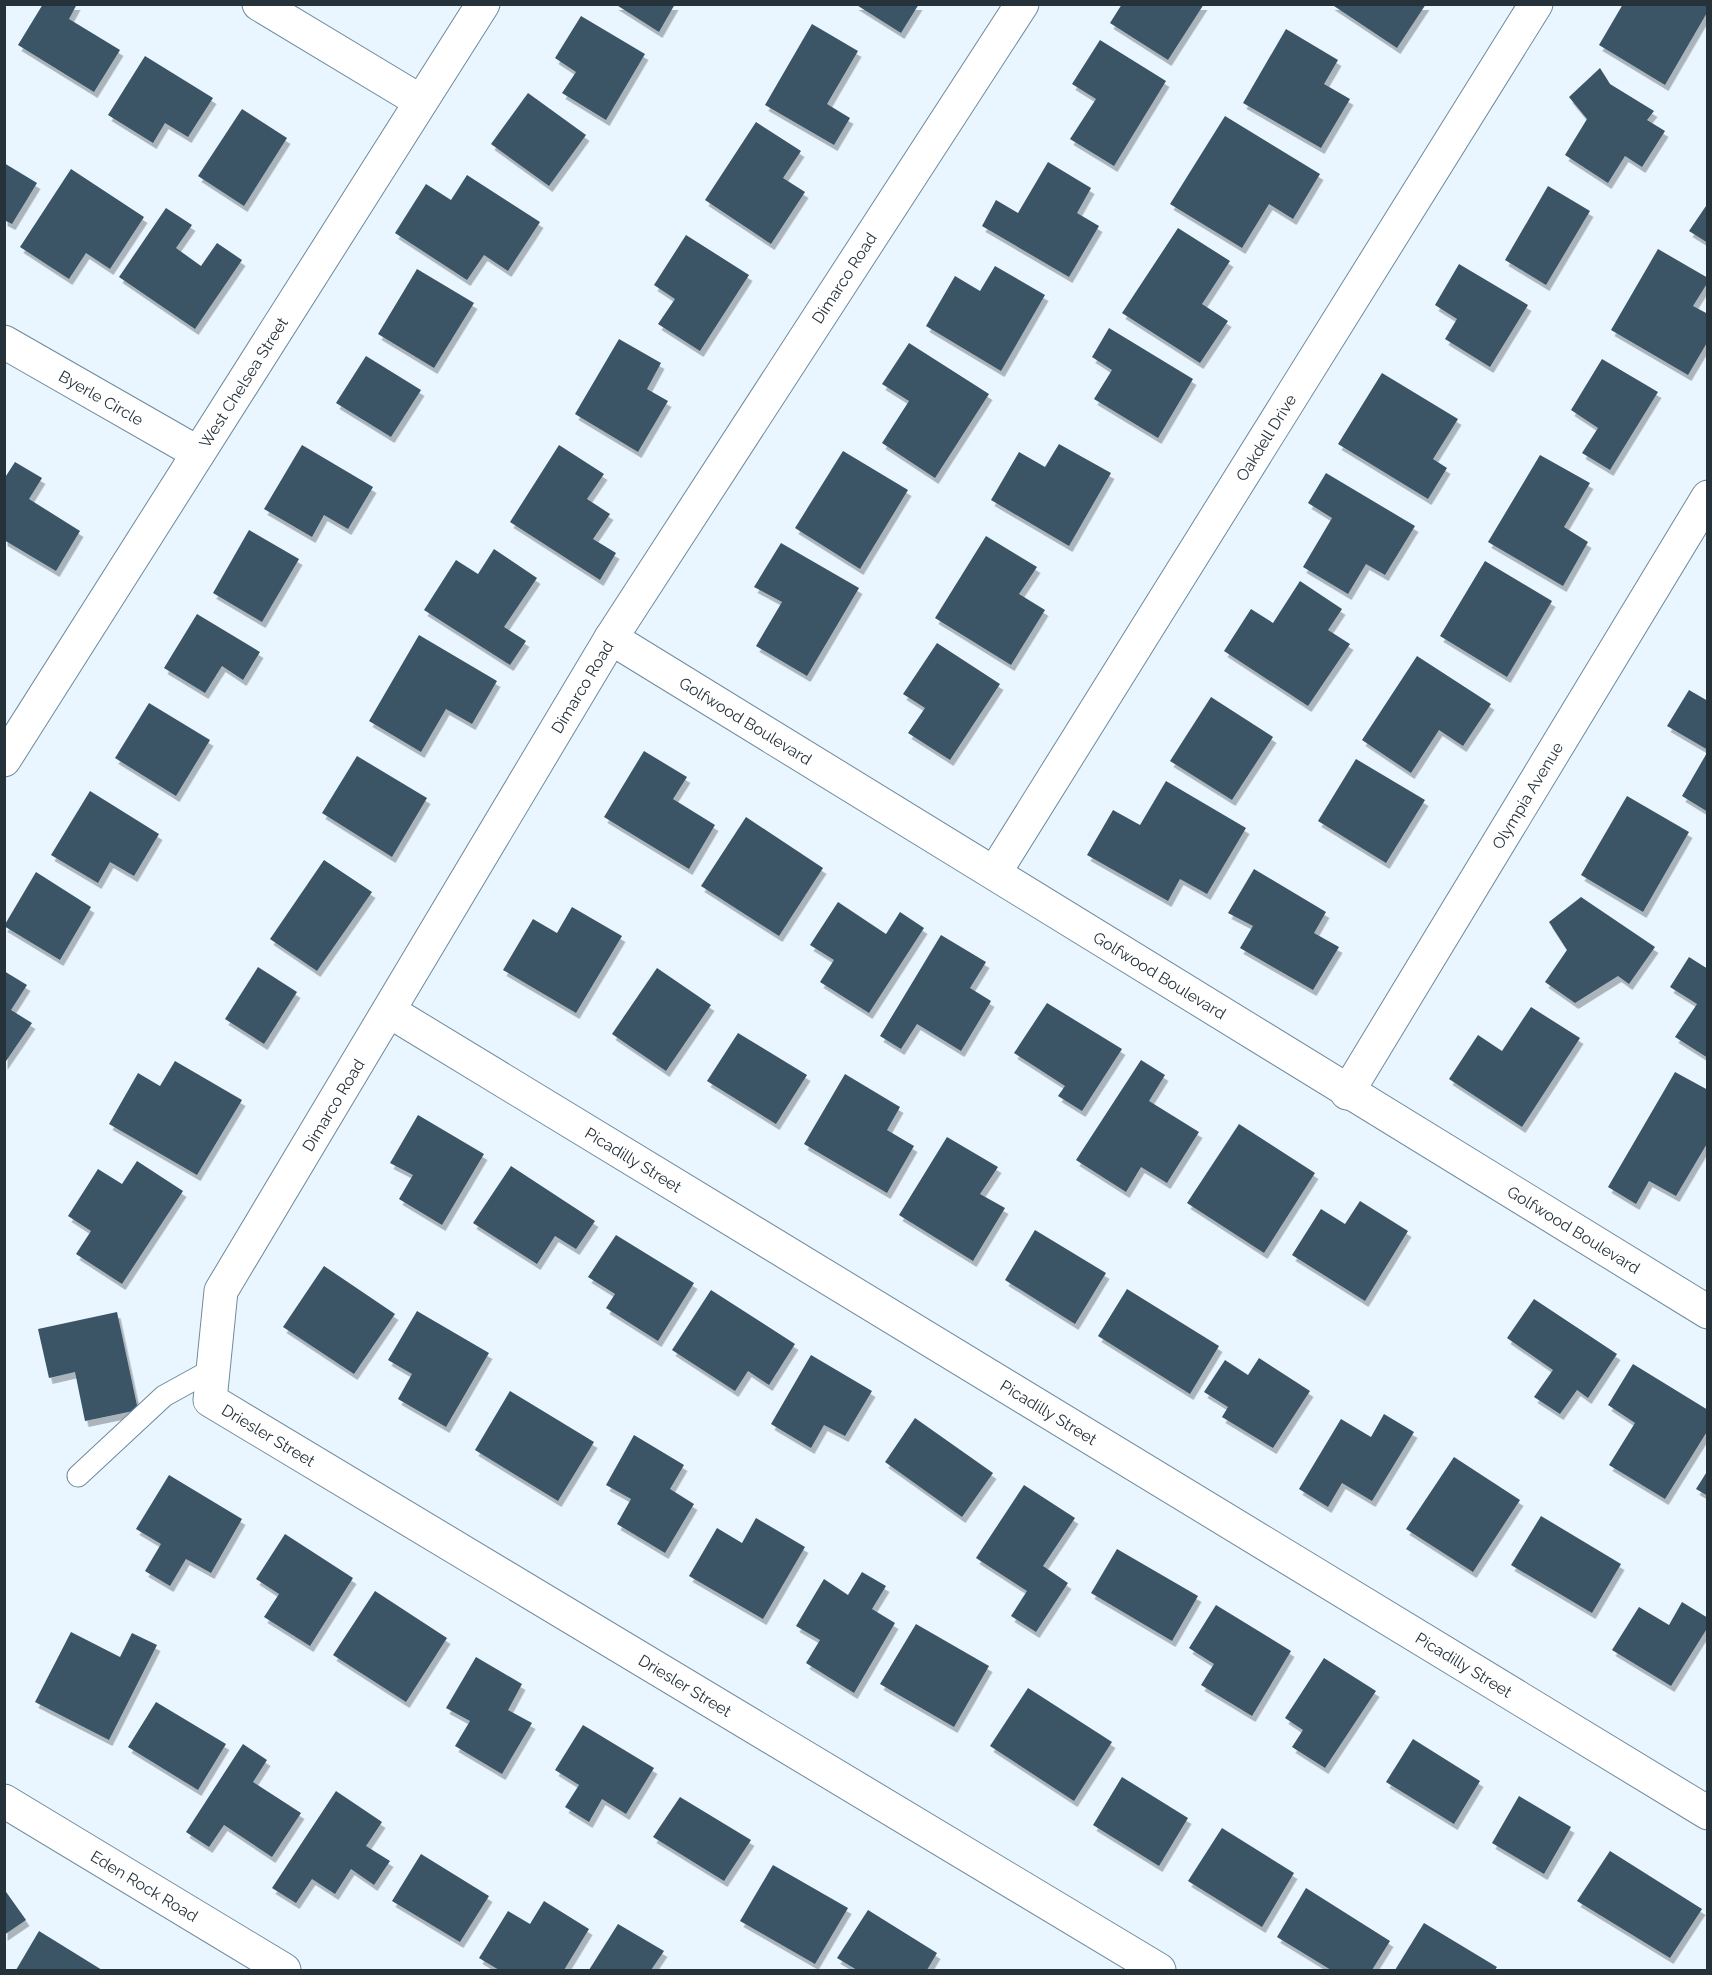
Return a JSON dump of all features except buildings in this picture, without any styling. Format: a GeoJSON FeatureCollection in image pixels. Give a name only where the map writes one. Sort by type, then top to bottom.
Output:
{"type":"FeatureCollection","features":[{"type":"Feature","properties":{"kind":"street"},"geometry":{"type":"LineString","coordinates":[[260,4],[420,101]]}},
{"type":"Feature","properties":{"kind":"street","name":"West Chelsea Street"},"geometry":{"type":"LineString","coordinates":[[4,760],[483,4]]}},
{"type":"Feature","properties":{"kind":"street","name":"Dimarco Road"},"geometry":{"type":"LineString","coordinates":[[212,1384],[221,1291],[611,638],[1022,4]]}},
{"type":"Feature","properties":{"kind":"street","name":"Oakdell Drive"},"geometry":{"type":"LineString","coordinates":[[996,872],[1536,4]]}},
{"type":"Feature","properties":{"kind":"street","name":"Byerle Circle"},"geometry":{"type":"LineString","coordinates":[[4,342],[198,453]]}},
{"type":"Feature","properties":{"kind":"street","name":"Olympia Avenue"},"geometry":{"type":"LineString","coordinates":[[1347,1092],[1707,496]]}},
{"type":"Feature","properties":{"kind":"street","name":"Golfwood Boulevard"},"geometry":{"type":"LineString","coordinates":[[611,638],[996,872],[1347,1092],[1705,1306]]}},
{"type":"Feature","properties":{"kind":"street","name":"Picadilly Street"},"geometry":{"type":"LineString","coordinates":[[389,1011],[1707,1813]]}},
{"type":"Feature","properties":{"kind":"street","name":"Driesler Street"},"geometry":{"type":"LineString","coordinates":[[212,1384],[1159,1971]]}},
{"type":"Feature","properties":{"kind":"street","name":"Eden Rock Road"},"geometry":{"type":"LineString","coordinates":[[4,1801],[284,1971]]}},
{"type":"Feature","properties":{"kind":"lane"},"geometry":{"type":"LineString","coordinates":[[78,1476],[164,1396],[212,1384]]}}]}
